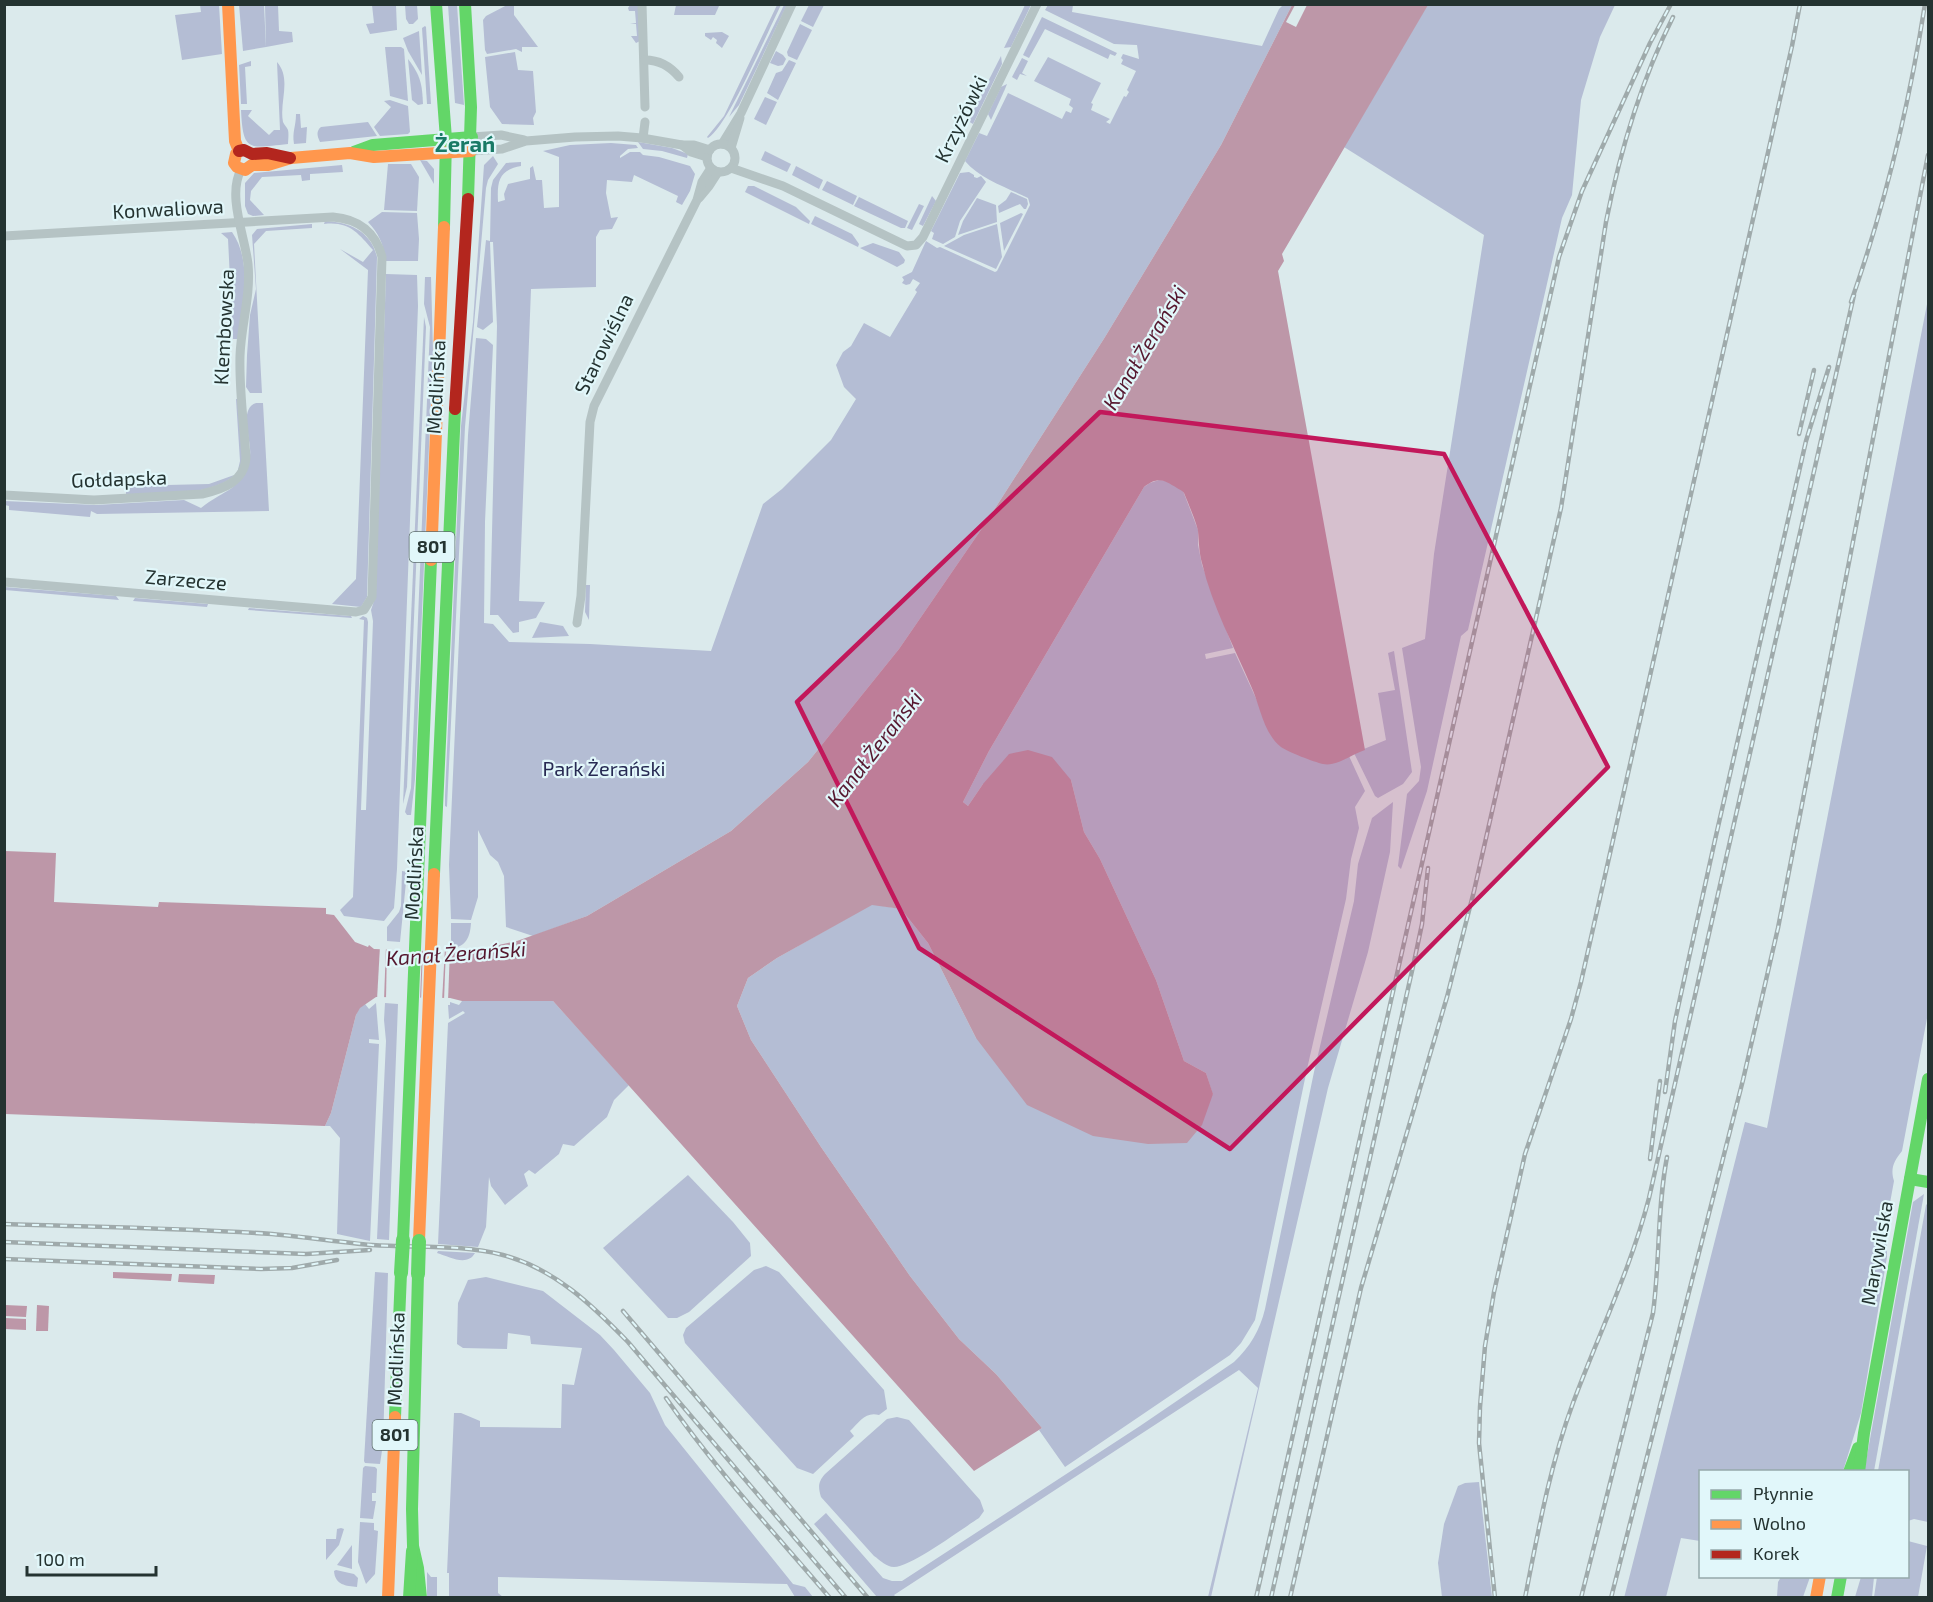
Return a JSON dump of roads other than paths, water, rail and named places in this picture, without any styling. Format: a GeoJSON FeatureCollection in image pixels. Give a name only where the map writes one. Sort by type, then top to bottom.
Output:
{"type":"FeatureCollection","features":[{"type":"Feature","properties":{"kind":"main road","name":"Klembowska"},"geometry":{"type":"LineString","coordinates":[[228,4],[235,141],[246,160]]}},
{"type":"Feature","properties":{"kind":"main road","name":"Modlińska"},"geometry":{"type":"LineString","coordinates":[[388,1598],[440,346],[446,146],[436,4]]}},
{"type":"Feature","properties":{"kind":"main road","name":"Modlińska"},"geometry":{"type":"LineString","coordinates":[[409,1598],[413,1546],[412,1497],[418,1274],[430,943],[453,434],[471,144],[465,4]]}},
{"type":"Feature","properties":{"kind":"main road"},"geometry":{"type":"LineString","coordinates":[[246,160],[267,165],[291,158],[350,153],[373,145],[471,144]]}},
{"type":"Feature","properties":{"kind":"main road","name":"Marywilska"},"geometry":{"type":"LineString","coordinates":[[1859,1470],[1864,1433],[1929,1079]]}},
{"type":"Feature","properties":{"kind":"main road"},"geometry":{"type":"LineString","coordinates":[[1910,1179],[1929,1182]]}},
{"type":"Feature","properties":{"kind":"main road","name":"Marywilska"},"geometry":{"type":"LineString","coordinates":[[1850,1470],[1864,1433]]}},
{"type":"Feature","properties":{"kind":"main road"},"geometry":{"type":"LineString","coordinates":[[413,1546],[421,1598]]}},
{"type":"Feature","properties":{"kind":"main road"},"geometry":{"type":"LineString","coordinates":[[1816,1598],[1820,1578]]}},
{"type":"Feature","properties":{"kind":"main road"},"geometry":{"type":"LineString","coordinates":[[1837,1598],[1841,1578]]}},
{"type":"Feature","properties":{"kind":"street"},"geometry":{"type":"LineString","coordinates":[[642,4],[645,107]]}},
{"type":"Feature","properties":{"kind":"street"},"geometry":{"type":"LineString","coordinates":[[471,144],[501,135],[526,141],[618,136],[682,145],[691,152],[709,154],[726,146],[792,4]]}},
{"type":"Feature","properties":{"kind":"street","name":"Krzyżówki"},"geometry":{"type":"LineString","coordinates":[[733,164],[907,246],[914,246],[923,237],[1036,4]]}},
{"type":"Feature","properties":{"kind":"street"},"geometry":{"type":"LineString","coordinates":[[645,60],[656,60],[679,77]]}},
{"type":"Feature","properties":{"kind":"street"},"geometry":{"type":"LineString","coordinates":[[643,138],[645,122]]}},
{"type":"Feature","properties":{"kind":"street"},"geometry":{"type":"LineString","coordinates":[[709,154],[715,170],[723,172],[733,164],[726,146]]}},
{"type":"Feature","properties":{"kind":"street","name":"Klembowska"},"geometry":{"type":"LineString","coordinates":[[233,483],[240,476],[246,458],[240,367],[249,283],[245,246],[239,223],[236,178],[246,160]]}},
{"type":"Feature","properties":{"kind":"street","name":"Starowiślna"},"geometry":{"type":"LineString","coordinates":[[578,623],[590,422],[594,406],[697,200],[709,186],[715,170]]}},
{"type":"Feature","properties":{"kind":"street","name":"Konwaliowa"},"geometry":{"type":"LineString","coordinates":[[4,236],[333,217],[344,218],[363,226],[376,239],[382,257],[372,597],[364,610]]}},
{"type":"Feature","properties":{"kind":"street","name":"Gołdapska"},"geometry":{"type":"LineString","coordinates":[[4,495],[106,500],[202,494],[218,491],[233,483]]}},
{"type":"Feature","properties":{"kind":"street","name":"Zarzecze"},"geometry":{"type":"LineString","coordinates":[[4,582],[237,603],[356,612],[364,610]]}},
{"type":"Feature","properties":{"kind":"water","name":"Kanał Żerański"},"geometry":{"type":"Polygon","coordinates":[[[1292,5],[1428,5],[1282,254],[1284,261],[1278,271],[1365,750],[1339,762],[1323,764],[1289,751],[1275,741],[1266,727],[1211,595],[1201,559],[1197,528],[1184,493],[1168,483],[1157,480],[1144,487],[989,751],[963,802],[968,806],[983,784],[1009,754],[1028,750],[1052,757],[1071,780],[1084,832],[1100,859],[1156,980],[1184,1061],[1206,1073],[1213,1094],[1202,1125],[1187,1143],[1148,1144],[1093,1136],[1027,1105],[976,1038],[928,943],[901,909],[872,905],[777,958],[748,978],[737,1006],[751,1040],[910,1276],[959,1339],[996,1374],[1042,1428],[974,1471],[553,1001],[462,1001],[450,998],[376,997],[360,1008],[356,1015],[331,1113],[325,1126],[5,1114],[5,851],[56,853],[54,902],[158,907],[159,902],[326,908],[326,914],[334,915],[355,942],[368,947],[369,945],[374,949],[455,952],[517,941],[587,916],[731,831],[808,762],[899,649],[985,524],[1105,337],[1221,145],[1292,5]]]}},
{"type":"Feature","properties":{"kind":"water"},"geometry":{"type":"Polygon","coordinates":[[[113,1272],[172,1274],[171,1281],[113,1278],[113,1272]]]}},
{"type":"Feature","properties":{"kind":"water"},"geometry":{"type":"Polygon","coordinates":[[[179,1274],[215,1275],[214,1284],[178,1282],[179,1274]]]}},
{"type":"Feature","properties":{"kind":"water"},"geometry":{"type":"Polygon","coordinates":[[[5,1305],[27,1306],[26,1317],[5,1316],[5,1305]]]}},
{"type":"Feature","properties":{"kind":"water"},"geometry":{"type":"Polygon","coordinates":[[[37,1305],[49,1306],[48,1331],[36,1331],[37,1305]]]}},
{"type":"Feature","properties":{"kind":"water"},"geometry":{"type":"Polygon","coordinates":[[[5,1318],[26,1319],[26,1330],[5,1329],[5,1318]]]}},
{"type":"Feature","properties":{"kind":"railway"},"geometry":{"type":"LineString","coordinates":[[1256,1598],[1559,257],[1582,191],[1650,43],[1671,4]]}},
{"type":"Feature","properties":{"kind":"railway"},"geometry":{"type":"LineString","coordinates":[[1495,1598],[1479,1443],[1485,1346],[1494,1292],[1525,1154],[1571,1019],[1581,982],[1800,4]]}},
{"type":"Feature","properties":{"kind":"railway"},"geometry":{"type":"LineString","coordinates":[[1851,302],[1875,229],[1895,155],[1925,4]]}},
{"type":"Feature","properties":{"kind":"railway"},"geometry":{"type":"LineString","coordinates":[[1290,1598],[1361,1288],[1447,997],[1474,891],[1561,508],[1606,222],[1618,169],[1641,91],[1673,17]]}},
{"type":"Feature","properties":{"kind":"railway"},"geometry":{"type":"LineString","coordinates":[[1611,1598],[1743,1080],[1778,928],[1928,155]]}},
{"type":"Feature","properties":{"kind":"railway"},"geometry":{"type":"LineString","coordinates":[[1525,1598],[1545,1499],[1565,1426],[1623,1276],[1649,1198],[1854,295]]}},
{"type":"Feature","properties":{"kind":"railway"},"geometry":{"type":"LineString","coordinates":[[1665,1092],[1675,1021],[1715,840],[1806,441],[1829,367]]}},
{"type":"Feature","properties":{"kind":"railway"},"geometry":{"type":"LineString","coordinates":[[1799,434],[1814,370]]}},
{"type":"Feature","properties":{"kind":"railway"},"geometry":{"type":"LineString","coordinates":[[1271,1598],[1414,962],[1422,924],[1428,868]]}},
{"type":"Feature","properties":{"kind":"railway"},"geometry":{"type":"LineString","coordinates":[[1650,1159],[1660,1081]]}},
{"type":"Feature","properties":{"kind":"railway"},"geometry":{"type":"LineString","coordinates":[[1581,1598],[1653,1313],[1667,1157]]}},
{"type":"Feature","properties":{"kind":"railway"},"geometry":{"type":"LineString","coordinates":[[4,1224],[272,1234],[372,1245],[471,1249],[522,1261],[556,1279],[571,1290],[628,1342],[846,1598]]}},
{"type":"Feature","properties":{"kind":"railway"},"geometry":{"type":"LineString","coordinates":[[4,1242],[306,1254],[370,1250]]}},
{"type":"Feature","properties":{"kind":"railway"},"geometry":{"type":"LineString","coordinates":[[4,1259],[261,1269],[292,1268],[337,1260]]}},
{"type":"Feature","properties":{"kind":"railway"},"geometry":{"type":"LineString","coordinates":[[623,1311],[868,1598]]}},
{"type":"Feature","properties":{"kind":"railway"},"geometry":{"type":"LineString","coordinates":[[666,1398],[725,1475],[830,1598]]}},
{"type":"Feature","properties":{"kind":"district","name":"Żerań"},"geometry":{"type":"Point","coordinates":[465,144]}},
{"type":"Feature","properties":{"kind":"park label","name":"Park Żerański"},"geometry":{"type":"Point","coordinates":[604,769]}}]}
